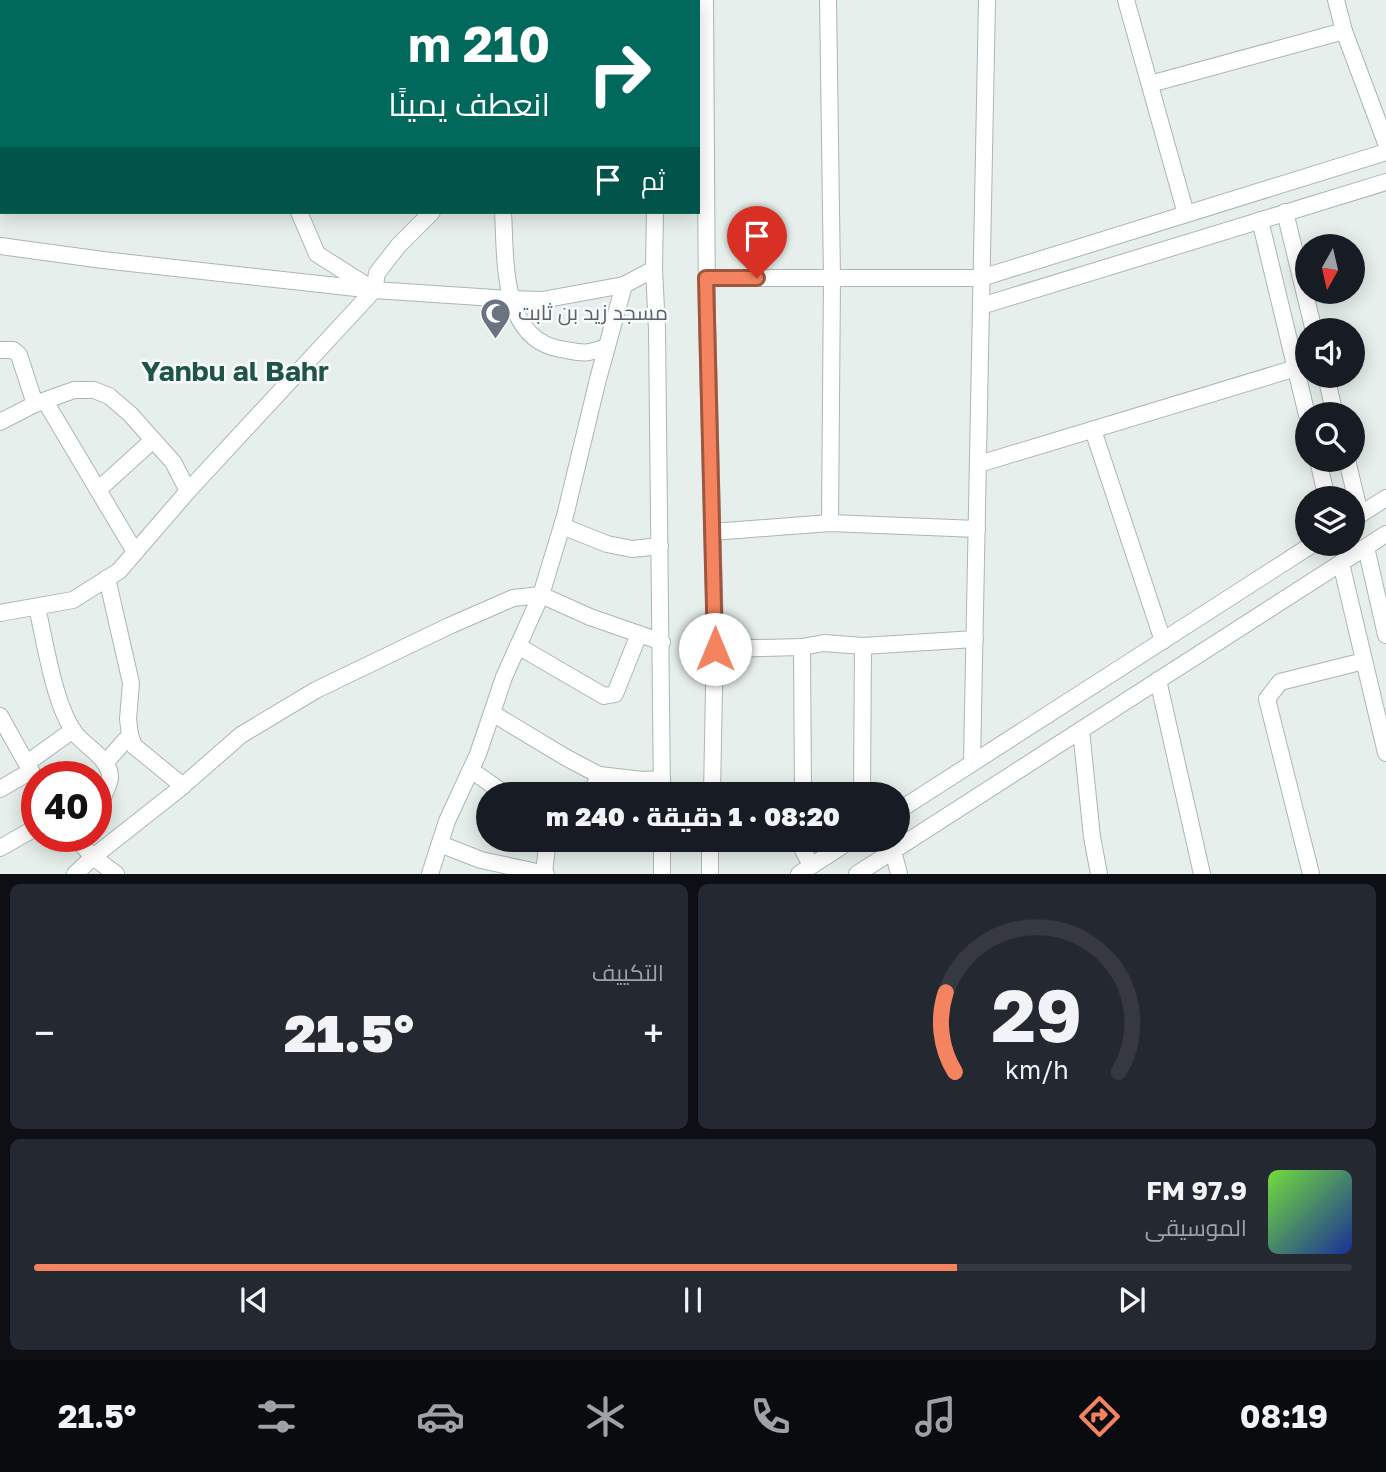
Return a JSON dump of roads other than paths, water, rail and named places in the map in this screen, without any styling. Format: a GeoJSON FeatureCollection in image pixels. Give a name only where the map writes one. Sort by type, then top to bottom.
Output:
{"type":"FeatureCollection","features":[{"type":"Feature","properties":{"kind":"street"},"geometry":{"type":"LineString","coordinates":[[705,0],[706,278],[715,649],[712,782]]}},
{"type":"Feature","properties":{"kind":"street"},"geometry":{"type":"LineString","coordinates":[[828,0],[832,278],[830,523]]}},
{"type":"Feature","properties":{"kind":"street"},"geometry":{"type":"LineString","coordinates":[[972,763],[987,0]]}},
{"type":"Feature","properties":{"kind":"street"},"geometry":{"type":"LineString","coordinates":[[1126,0],[1186,214]]}},
{"type":"Feature","properties":{"kind":"street"},"geometry":{"type":"LineString","coordinates":[[1336,0],[1344,31],[1386,143]]}},
{"type":"Feature","properties":{"kind":"street"},"geometry":{"type":"LineString","coordinates":[[1150,85],[1344,31]]}},
{"type":"Feature","properties":{"kind":"street"},"geometry":{"type":"LineString","coordinates":[[706,278],[981,278],[1386,152]]}},
{"type":"Feature","properties":{"kind":"street"},"geometry":{"type":"LineString","coordinates":[[981,306],[1386,182]]}},
{"type":"Feature","properties":{"kind":"street"},"geometry":{"type":"LineString","coordinates":[[1285,212],[1311,318]]}},
{"type":"Feature","properties":{"kind":"street"},"geometry":{"type":"LineString","coordinates":[[300,214],[317,254],[374,290]]}},
{"type":"Feature","properties":{"kind":"street"},"geometry":{"type":"LineString","coordinates":[[0,613],[72,600],[119,571],[188,491],[374,290],[377,273],[398,245],[430,214]]}},
{"type":"Feature","properties":{"kind":"street"},"geometry":{"type":"LineString","coordinates":[[503,214],[510,299],[518,318],[533,336],[547,346],[587,354],[607,347]]}},
{"type":"Feature","properties":{"kind":"street"},"geometry":{"type":"LineString","coordinates":[[656,214],[653,269],[657,330],[662,782]]}},
{"type":"Feature","properties":{"kind":"street"},"geometry":{"type":"LineString","coordinates":[[1260,220],[1295,364]]}},
{"type":"Feature","properties":{"kind":"street"},"geometry":{"type":"LineString","coordinates":[[0,246],[374,290],[510,299],[542,300],[624,285],[653,269]]}},
{"type":"Feature","properties":{"kind":"street"},"geometry":{"type":"LineString","coordinates":[[430,873],[518,646],[541,595],[562,526],[624,285]]}},
{"type":"Feature","properties":{"kind":"street"},"geometry":{"type":"LineString","coordinates":[[0,350],[13,350],[19,355],[40,403],[98,489],[135,552]]}},
{"type":"Feature","properties":{"kind":"street"},"geometry":{"type":"LineString","coordinates":[[979,464],[1295,368]]}},
{"type":"Feature","properties":{"kind":"street"},"geometry":{"type":"LineString","coordinates":[[0,422],[74,390],[94,390],[109,396],[153,440],[173,462],[188,491]]}},
{"type":"Feature","properties":{"kind":"street"},"geometry":{"type":"LineString","coordinates":[[1093,430],[1163,641]]}},
{"type":"Feature","properties":{"kind":"street"},"geometry":{"type":"LineString","coordinates":[[98,489],[153,440]]}},
{"type":"Feature","properties":{"kind":"street"},"geometry":{"type":"LineString","coordinates":[[1365,511],[1386,498]]}},
{"type":"Feature","properties":{"kind":"street"},"geometry":{"type":"LineString","coordinates":[[712,531],[830,523],[977,529]]}},
{"type":"Feature","properties":{"kind":"street"},"geometry":{"type":"LineString","coordinates":[[562,526],[607,544],[632,549],[660,546]]}},
{"type":"Feature","properties":{"kind":"street"},"geometry":{"type":"LineString","coordinates":[[910,840],[1386,534]]}},
{"type":"Feature","properties":{"kind":"street"},"geometry":{"type":"LineString","coordinates":[[1366,547],[1386,635]]}},
{"type":"Feature","properties":{"kind":"street"},"geometry":{"type":"LineString","coordinates":[[910,803],[1295,556]]}},
{"type":"Feature","properties":{"kind":"street"},"geometry":{"type":"LineString","coordinates":[[1341,563],[1386,754]]}},
{"type":"Feature","properties":{"kind":"street"},"geometry":{"type":"LineString","coordinates":[[107,578],[131,683],[128,719],[134,746],[183,786]]}},
{"type":"Feature","properties":{"kind":"street"},"geometry":{"type":"LineString","coordinates":[[75,873],[183,786],[241,735],[316,690],[513,598],[541,595],[590,617],[662,642]]}},
{"type":"Feature","properties":{"kind":"street"},"geometry":{"type":"LineString","coordinates":[[37,607],[58,695],[72,730],[103,761]]}},
{"type":"Feature","properties":{"kind":"street"},"geometry":{"type":"LineString","coordinates":[[518,646],[604,696],[615,694],[639,634]]}},
{"type":"Feature","properties":{"kind":"street"},"geometry":{"type":"LineString","coordinates":[[715,649],[802,647],[824,643],[863,646],[975,639]]}},
{"type":"Feature","properties":{"kind":"street"},"geometry":{"type":"LineString","coordinates":[[862,782],[863,646]]}},
{"type":"Feature","properties":{"kind":"street"},"geometry":{"type":"LineString","coordinates":[[802,647],[803,782]]}},
{"type":"Feature","properties":{"kind":"street"},"geometry":{"type":"LineString","coordinates":[[1311,873],[1267,699],[1280,681],[1364,661]]}},
{"type":"Feature","properties":{"kind":"street"},"geometry":{"type":"LineString","coordinates":[[1158,680],[1202,873]]}},
{"type":"Feature","properties":{"kind":"street"},"geometry":{"type":"LineString","coordinates":[[492,713],[599,775],[648,782]]}},
{"type":"Feature","properties":{"kind":"street"},"geometry":{"type":"LineString","coordinates":[[0,716],[26,761]]}},
{"type":"Feature","properties":{"kind":"street"},"geometry":{"type":"LineString","coordinates":[[42,761],[72,730]]}},
{"type":"Feature","properties":{"kind":"street"},"geometry":{"type":"LineString","coordinates":[[1081,730],[1092,837],[1099,873]]}},
{"type":"Feature","properties":{"kind":"street"},"geometry":{"type":"LineString","coordinates":[[107,761],[130,735]]}},
{"type":"Feature","properties":{"kind":"street"},"geometry":{"type":"LineString","coordinates":[[471,770],[488,782]]}},
{"type":"Feature","properties":{"kind":"street"},"geometry":{"type":"LineString","coordinates":[[596,782],[599,775]]}},
{"type":"Feature","properties":{"kind":"street"},"geometry":{"type":"LineString","coordinates":[[0,789],[21,778]]}},
{"type":"Feature","properties":{"kind":"street"},"geometry":{"type":"LineString","coordinates":[[0,848],[21,836]]}},
{"type":"Feature","properties":{"kind":"street"},"geometry":{"type":"LineString","coordinates":[[439,845],[481,860],[545,873],[547,852]]}},
{"type":"Feature","properties":{"kind":"street"},"geometry":{"type":"LineString","coordinates":[[88,852],[116,873]]}},
{"type":"Feature","properties":{"kind":"street"},"geometry":{"type":"LineString","coordinates":[[93,852],[93,857]]}},
{"type":"Feature","properties":{"kind":"street"},"geometry":{"type":"LineString","coordinates":[[662,852],[662,873]]}},
{"type":"Feature","properties":{"kind":"street"},"geometry":{"type":"LineString","coordinates":[[710,852],[710,873]]}},
{"type":"Feature","properties":{"kind":"street"},"geometry":{"type":"LineString","coordinates":[[805,869],[832,852]]}},
{"type":"Feature","properties":{"kind":"street"},"geometry":{"type":"LineString","coordinates":[[858,873],[891,852]]}},
{"type":"Feature","properties":{"kind":"street"},"geometry":{"type":"LineString","coordinates":[[893,852],[899,873]]}},
{"type":"Feature","properties":{"kind":"place","name":"مسجد زيد بن ثابت"},"geometry":{"type":"Point","coordinates":[495,340]}},
{"type":"Feature","properties":{"kind":"district","name":"Yanbu al Bahr"},"geometry":{"type":"Point","coordinates":[235,371]}}]}
